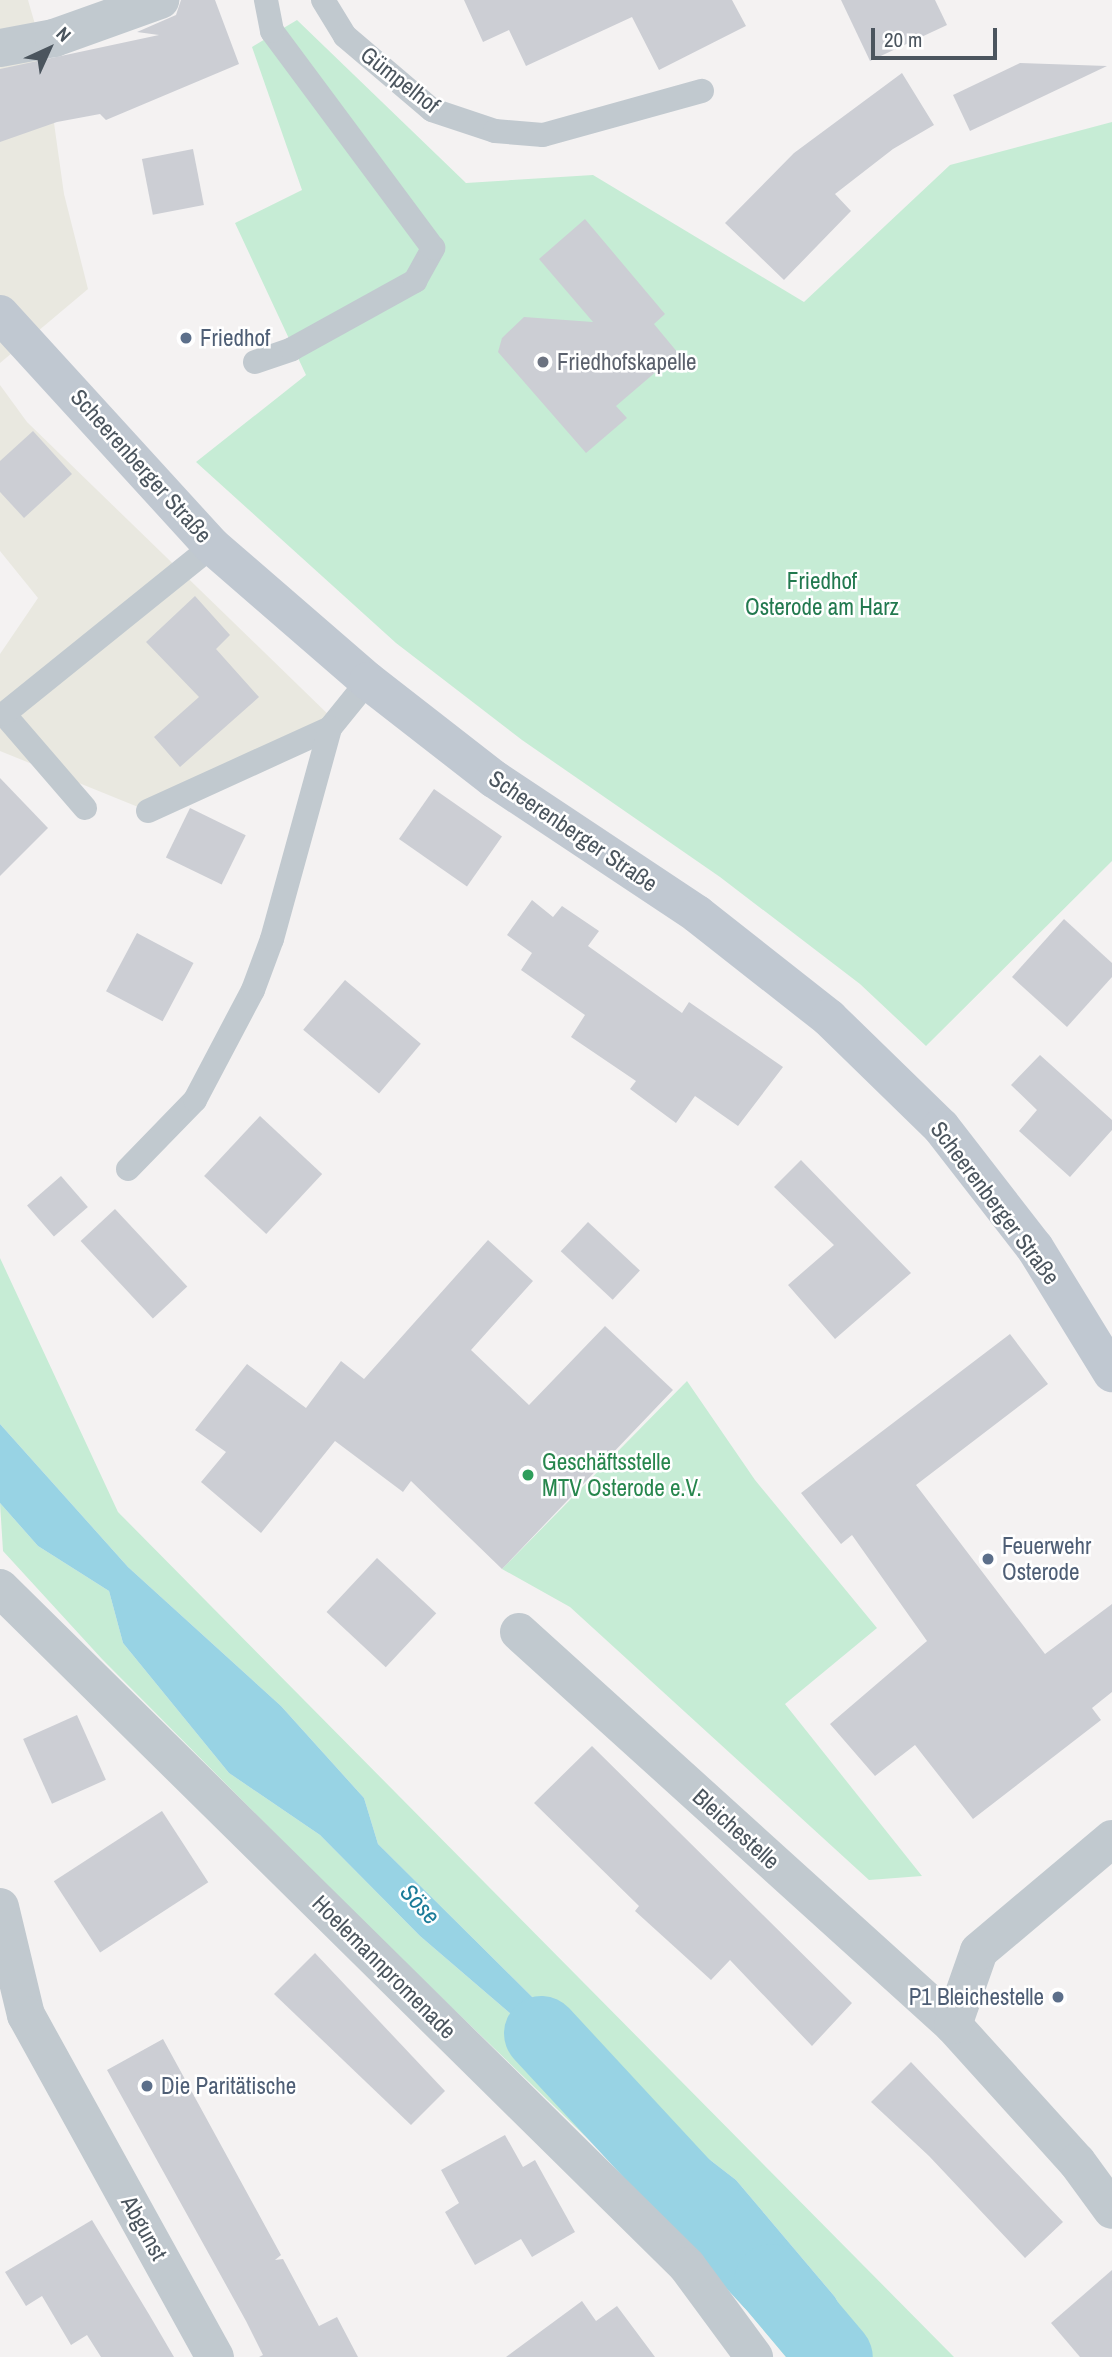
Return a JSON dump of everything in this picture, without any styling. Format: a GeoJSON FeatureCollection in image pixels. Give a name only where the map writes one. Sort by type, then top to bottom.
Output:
{"type":"FeatureCollection","features":[{"type":"Feature","properties":{"kind":"main road","name":"Scheerenberger Straße"},"geometry":{"type":"LineString","coordinates":[[0,314],[212,546],[368,681],[494,779],[697,914],[829,1018],[941,1127],[1035,1248],[1112,1373]]}},
{"type":"Feature","properties":{"kind":"street"},"geometry":{"type":"LineString","coordinates":[[0,48],[54,38],[160,0]]}},
{"type":"Feature","properties":{"kind":"street","name":"Hoelemannpromenade"},"geometry":{"type":"LineString","coordinates":[[0,1588],[687,2266],[754,2357]]}},
{"type":"Feature","properties":{"kind":"street","name":"Bleichestelle"},"geometry":{"type":"LineString","coordinates":[[519,1632],[953,2025],[1077,2162],[1112,2210]]}},
{"type":"Feature","properties":{"kind":"street"},"geometry":{"type":"LineString","coordinates":[[953,2025],[979,1951],[1112,1839]]}},
{"type":"Feature","properties":{"kind":"street","name":"Abgunst"},"geometry":{"type":"LineString","coordinates":[[0,1907],[18,1995],[72,2100],[215,2357]]}},
{"type":"Feature","properties":{"kind":"lane"},"geometry":{"type":"LineString","coordinates":[[255,362],[292,349],[415,281],[433,248],[272,31],[266,0]]}},
{"type":"Feature","properties":{"kind":"lane","name":"Gümpelhof"},"geometry":{"type":"LineString","coordinates":[[323,0],[345,37],[432,110],[495,131],[543,135],[702,91]]}},
{"type":"Feature","properties":{"kind":"lane"},"geometry":{"type":"LineString","coordinates":[[85,808],[4,714],[212,546]]}},
{"type":"Feature","properties":{"kind":"lane"},"geometry":{"type":"LineString","coordinates":[[128,1169],[195,1100],[253,990],[272,939],[330,728],[368,681]]}},
{"type":"Feature","properties":{"kind":"lane"},"geometry":{"type":"LineString","coordinates":[[148,811],[330,728]]}},
{"type":"Feature","properties":{"kind":"shaded area"},"geometry":{"type":"Polygon","coordinates":[[[0,0],[28,0],[45,59],[64,194],[88,289],[0,363],[0,0]]]}},
{"type":"Feature","properties":{"kind":"shaded area"},"geometry":{"type":"Polygon","coordinates":[[[0,385],[27,422],[335,721],[148,811],[0,751],[0,654],[38,598],[0,551],[0,385]]]}},
{"type":"Feature","properties":{"kind":"green space","name":"Friedhof Osterode am Harz"},"geometry":{"type":"Polygon","coordinates":[[[297,20],[466,183],[593,175],[804,302],[950,165],[1112,122],[1112,861],[926,1046],[860,984],[720,877],[522,740],[396,643],[196,462],[306,375],[235,223],[302,190],[252,47],[297,20]]]}},
{"type":"Feature","properties":{"kind":"green space"},"geometry":{"type":"Polygon","coordinates":[[[0,1258],[118,1512],[954,2357],[867,2357],[835,2297],[736,2180],[648,2112],[378,1844],[364,1798],[281,1706],[128,1567],[0,1424],[0,1258]]]}},
{"type":"Feature","properties":{"kind":"green space"},"geometry":{"type":"Polygon","coordinates":[[[687,1381],[755,1480],[877,1628],[785,1704],[922,1876],[869,1880],[570,1607],[502,1569],[687,1381]]]}},
{"type":"Feature","properties":{"kind":"green space"},"geometry":{"type":"Polygon","coordinates":[[[0,1503],[38,1546],[109,1591],[123,1643],[229,1773],[320,1835],[420,1936],[519,2021],[596,2097],[634,2125],[653,2155],[742,2247],[752,2295],[794,2357],[786,2357],[695,2247],[640,2189],[357,1916],[102,1659],[3,1551],[0,1503]]]}},
{"type":"Feature","properties":{"kind":"water"},"geometry":{"type":"Polygon","coordinates":[[[0,1424],[128,1567],[281,1706],[364,1798],[378,1844],[648,2112],[736,2180],[835,2297],[867,2357],[794,2357],[752,2295],[742,2247],[653,2155],[634,2125],[596,2097],[519,2021],[420,1936],[320,1835],[229,1773],[123,1643],[109,1591],[38,1546],[0,1503],[0,1424]]]}},
{"type":"Feature","properties":{"kind":"building"},"geometry":{"type":"Polygon","coordinates":[[[181,0],[215,0],[239,64],[106,120],[100,114],[57,122],[0,142],[0,69],[159,35],[137,32],[176,15],[181,0]]]}},
{"type":"Feature","properties":{"kind":"building"},"geometry":{"type":"Polygon","coordinates":[[[464,0],[732,0],[746,26],[659,70],[632,17],[526,66],[509,30],[483,42],[464,0]]]}},
{"type":"Feature","properties":{"kind":"building"},"geometry":{"type":"Polygon","coordinates":[[[841,0],[935,0],[947,25],[870,61],[841,0]]]}},
{"type":"Feature","properties":{"kind":"building"},"geometry":{"type":"Polygon","coordinates":[[[1020,63],[1107,66],[970,131],[953,95],[1020,63]]]}},
{"type":"Feature","properties":{"kind":"building"},"geometry":{"type":"Polygon","coordinates":[[[902,73],[934,125],[893,149],[835,194],[851,211],[784,280],[725,223],[794,153],[902,73]]]}},
{"type":"Feature","properties":{"kind":"building"},"geometry":{"type":"Polygon","coordinates":[[[193,149],[204,205],[153,215],[142,159],[193,149]]]}},
{"type":"Feature","properties":{"kind":"building"},"geometry":{"type":"Polygon","coordinates":[[[585,219],[665,314],[654,324],[678,353],[616,406],[627,418],[586,453],[498,352],[502,338],[524,317],[593,322],[539,259],[585,219]]]}},
{"type":"Feature","properties":{"kind":"building"},"geometry":{"type":"Polygon","coordinates":[[[33,431],[72,474],[24,518],[0,492],[0,461],[33,431]]]}},
{"type":"Feature","properties":{"kind":"building"},"geometry":{"type":"Polygon","coordinates":[[[195,596],[230,635],[216,649],[259,697],[180,767],[154,737],[199,697],[146,642],[195,596]]]}},
{"type":"Feature","properties":{"kind":"building"},"geometry":{"type":"Polygon","coordinates":[[[0,778],[48,828],[0,876],[0,778]]]}},
{"type":"Feature","properties":{"kind":"building"},"geometry":{"type":"Polygon","coordinates":[[[434,789],[502,837],[467,887],[399,839],[434,789]]]}},
{"type":"Feature","properties":{"kind":"building"},"geometry":{"type":"Polygon","coordinates":[[[190,808],[246,835],[222,885],[166,857],[190,808]]]}},
{"type":"Feature","properties":{"kind":"building"},"geometry":{"type":"Polygon","coordinates":[[[532,900],[553,917],[562,906],[599,931],[588,946],[682,1013],[689,1002],[783,1067],[738,1126],[695,1096],[676,1123],[630,1089],[636,1081],[571,1037],[585,1015],[521,970],[532,953],[507,935],[532,900]]]}},
{"type":"Feature","properties":{"kind":"building"},"geometry":{"type":"Polygon","coordinates":[[[1064,919],[1112,963],[1112,977],[1067,1027],[1012,977],[1064,919]]]}},
{"type":"Feature","properties":{"kind":"building"},"geometry":{"type":"Polygon","coordinates":[[[137,933],[194,963],[163,1021],[106,991],[137,933]]]}},
{"type":"Feature","properties":{"kind":"building"},"geometry":{"type":"Polygon","coordinates":[[[345,980],[421,1044],[379,1093],[303,1030],[345,980]]]}},
{"type":"Feature","properties":{"kind":"building"},"geometry":{"type":"Polygon","coordinates":[[[1040,1055],[1112,1120],[1112,1130],[1070,1177],[1019,1131],[1037,1110],[1011,1085],[1040,1055]]]}},
{"type":"Feature","properties":{"kind":"building"},"geometry":{"type":"Polygon","coordinates":[[[260,1116],[322,1174],[266,1234],[204,1176],[260,1116]]]}},
{"type":"Feature","properties":{"kind":"building"},"geometry":{"type":"Polygon","coordinates":[[[801,1160],[911,1273],[835,1339],[788,1285],[834,1245],[774,1187],[801,1160]]]}},
{"type":"Feature","properties":{"kind":"building"},"geometry":{"type":"Polygon","coordinates":[[[61,1176],[88,1207],[54,1236],[27,1206],[61,1176]]]}},
{"type":"Feature","properties":{"kind":"building"},"geometry":{"type":"Polygon","coordinates":[[[115,1209],[187,1287],[153,1319],[81,1241],[115,1209]]]}},
{"type":"Feature","properties":{"kind":"building"},"geometry":{"type":"Polygon","coordinates":[[[588,1222],[640,1270],[613,1300],[561,1251],[588,1222]]]}},
{"type":"Feature","properties":{"kind":"building"},"geometry":{"type":"Polygon","coordinates":[[[488,1240],[533,1281],[471,1350],[529,1405],[605,1326],[673,1390],[502,1569],[411,1481],[403,1492],[335,1441],[261,1533],[201,1482],[226,1452],[195,1430],[247,1364],[306,1408],[341,1361],[364,1379],[488,1240]]]}},
{"type":"Feature","properties":{"kind":"building"},"geometry":{"type":"Polygon","coordinates":[[[1010,1334],[1048,1384],[916,1485],[1045,1654],[1112,1604],[1112,1692],[1092,1708],[1101,1720],[973,1819],[915,1745],[875,1776],[830,1724],[927,1641],[852,1535],[841,1544],[801,1493],[1010,1334]]]}},
{"type":"Feature","properties":{"kind":"building"},"geometry":{"type":"Polygon","coordinates":[[[377,1558],[436,1613],[386,1667],[327,1612],[377,1558]]]}},
{"type":"Feature","properties":{"kind":"building"},"geometry":{"type":"Polygon","coordinates":[[[77,1715],[106,1780],[52,1804],[23,1739],[77,1715]]]}},
{"type":"Feature","properties":{"kind":"building"},"geometry":{"type":"Polygon","coordinates":[[[592,1746],[852,2003],[812,2046],[730,1960],[711,1980],[635,1911],[639,1906],[534,1803],[592,1746]]]}},
{"type":"Feature","properties":{"kind":"building"},"geometry":{"type":"Polygon","coordinates":[[[162,1811],[208,1882],[100,1953],[54,1881],[162,1811]]]}},
{"type":"Feature","properties":{"kind":"building"},"geometry":{"type":"Polygon","coordinates":[[[315,1953],[445,2091],[411,2125],[274,1994],[315,1953]]]}},
{"type":"Feature","properties":{"kind":"building"},"geometry":{"type":"Polygon","coordinates":[[[163,2039],[281,2255],[275,2260],[283,2259],[319,2326],[337,2317],[358,2357],[259,2357],[263,2355],[246,2321],[107,2070],[163,2039]]]}},
{"type":"Feature","properties":{"kind":"building"},"geometry":{"type":"Polygon","coordinates":[[[911,2062],[1063,2222],[1025,2258],[929,2156],[871,2102],[911,2062]]]}},
{"type":"Feature","properties":{"kind":"building"},"geometry":{"type":"Polygon","coordinates":[[[505,2135],[523,2167],[535,2160],[575,2232],[532,2257],[521,2239],[475,2265],[445,2212],[459,2203],[441,2170],[505,2135]]]}},
{"type":"Feature","properties":{"kind":"building"},"geometry":{"type":"Polygon","coordinates":[[[92,2220],[174,2357],[101,2357],[87,2335],[71,2345],[42,2296],[26,2306],[5,2272],[92,2220]]]}},
{"type":"Feature","properties":{"kind":"building"},"geometry":{"type":"Polygon","coordinates":[[[1112,2270],[1112,2357],[1080,2357],[1051,2323],[1112,2270]]]}},
{"type":"Feature","properties":{"kind":"building"},"geometry":{"type":"Polygon","coordinates":[[[582,2301],[596,2321],[617,2306],[655,2357],[506,2357],[582,2301]]]}},
{"type":"Feature","properties":{"kind":"waterway","name":"Söse"},"geometry":{"type":"LineString","coordinates":[[541,2033],[771,2281],[835,2357]]}},
{"type":"Feature","properties":{"kind":"place","name":"Friedhof"},"geometry":{"type":"Point","coordinates":[186,338]}},
{"type":"Feature","properties":{"kind":"place","name":"Friedhofskapelle"},"geometry":{"type":"Point","coordinates":[543,362]}},
{"type":"Feature","properties":{"kind":"place","name":"Geschäftsstelle MTV Osterode e.V."},"geometry":{"type":"Point","coordinates":[528,1475]}},
{"type":"Feature","properties":{"kind":"place","name":"Feuerwehr Osterode"},"geometry":{"type":"Point","coordinates":[988,1559]}},
{"type":"Feature","properties":{"kind":"place","name":"P1 Bleichestelle"},"geometry":{"type":"Point","coordinates":[1058,1997]}},
{"type":"Feature","properties":{"kind":"place","name":"Die Paritätische"},"geometry":{"type":"Point","coordinates":[147,2086]}}]}
